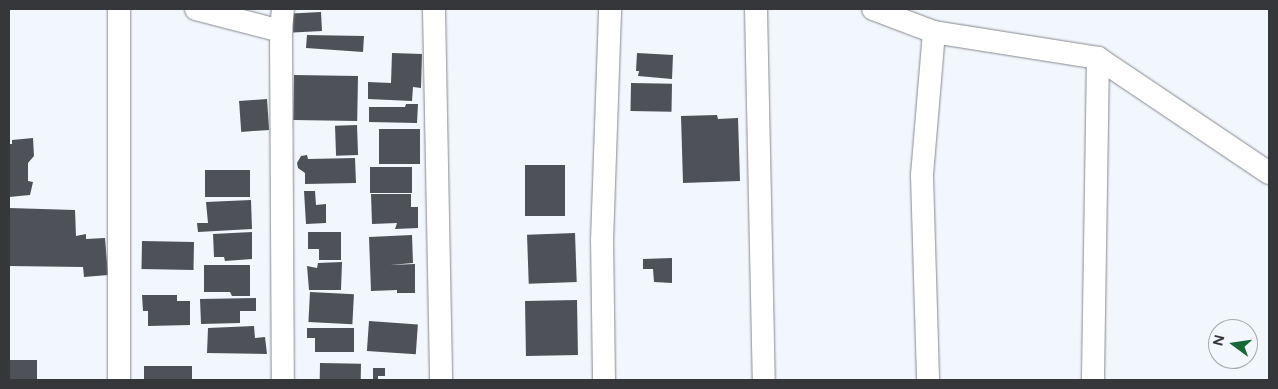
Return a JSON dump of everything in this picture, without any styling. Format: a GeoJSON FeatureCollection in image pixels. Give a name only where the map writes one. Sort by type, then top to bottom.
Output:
{"type":"FeatureCollection","features":[{"type":"Feature","properties":{"kind":"street"},"geometry":{"type":"LineString","coordinates":[[119,9],[119,380]]}},
{"type":"Feature","properties":{"kind":"street"},"geometry":{"type":"LineString","coordinates":[[196,9],[282,20],[282,380]]}},
{"type":"Feature","properties":{"kind":"street"},"geometry":{"type":"LineString","coordinates":[[434,9],[441,380]]}},
{"type":"Feature","properties":{"kind":"street"},"geometry":{"type":"LineString","coordinates":[[604,380],[602,241],[610,9]]}},
{"type":"Feature","properties":{"kind":"street"},"geometry":{"type":"LineString","coordinates":[[756,9],[764,380]]}},
{"type":"Feature","properties":{"kind":"street"},"geometry":{"type":"LineString","coordinates":[[873,9],[934,32],[1098,58],[1269,173]]}},
{"type":"Feature","properties":{"kind":"street"},"geometry":{"type":"LineString","coordinates":[[928,380],[922,176],[934,32]]}},
{"type":"Feature","properties":{"kind":"street"},"geometry":{"type":"LineString","coordinates":[[1094,380],[1098,58]]}},
{"type":"Feature","properties":{"kind":"building"},"geometry":{"type":"Polygon","coordinates":[[[321,12],[322,31],[293,32],[292,14],[321,12]]]}},
{"type":"Feature","properties":{"kind":"building"},"geometry":{"type":"Polygon","coordinates":[[[307,35],[364,36],[363,52],[306,48],[307,35]]]}},
{"type":"Feature","properties":{"kind":"building"},"geometry":{"type":"Polygon","coordinates":[[[392,53],[422,54],[421,88],[413,87],[412,101],[368,99],[368,82],[391,83],[392,53]]]}},
{"type":"Feature","properties":{"kind":"building"},"geometry":{"type":"Polygon","coordinates":[[[637,53],[673,55],[672,79],[638,76],[639,71],[636,71],[637,53]]]}},
{"type":"Feature","properties":{"kind":"building"},"geometry":{"type":"Polygon","coordinates":[[[294,75],[358,76],[357,121],[293,120],[294,75]]]}},
{"type":"Feature","properties":{"kind":"building"},"geometry":{"type":"Polygon","coordinates":[[[631,83],[672,84],[672,112],[631,111],[631,83]]]}},
{"type":"Feature","properties":{"kind":"building"},"geometry":{"type":"Polygon","coordinates":[[[267,99],[269,130],[241,132],[239,101],[267,99]]]}},
{"type":"Feature","properties":{"kind":"building"},"geometry":{"type":"Polygon","coordinates":[[[406,104],[418,104],[417,123],[369,122],[369,107],[405,107],[406,104]]]}},
{"type":"Feature","properties":{"kind":"building"},"geometry":{"type":"Polygon","coordinates":[[[717,115],[718,119],[738,118],[740,181],[683,183],[681,116],[717,115]]]}},
{"type":"Feature","properties":{"kind":"building"},"geometry":{"type":"Polygon","coordinates":[[[357,125],[358,155],[336,156],[335,126],[357,125]]]}},
{"type":"Feature","properties":{"kind":"building"},"geometry":{"type":"Polygon","coordinates":[[[379,129],[420,129],[420,164],[379,164],[379,129]]]}},
{"type":"Feature","properties":{"kind":"building"},"geometry":{"type":"Polygon","coordinates":[[[33,138],[34,156],[28,163],[28,181],[33,182],[30,195],[9,197],[9,144],[12,144],[12,140],[33,138]]]}},
{"type":"Feature","properties":{"kind":"building"},"geometry":{"type":"Polygon","coordinates":[[[307,155],[308,159],[355,158],[356,183],[305,184],[305,173],[298,168],[297,163],[301,156],[307,155]]]}},
{"type":"Feature","properties":{"kind":"building"},"geometry":{"type":"Polygon","coordinates":[[[525,165],[565,165],[565,216],[525,216],[525,165]]]}},
{"type":"Feature","properties":{"kind":"building"},"geometry":{"type":"Polygon","coordinates":[[[370,167],[412,167],[412,193],[370,193],[370,167]]]}},
{"type":"Feature","properties":{"kind":"building"},"geometry":{"type":"Polygon","coordinates":[[[205,170],[250,170],[250,197],[205,197],[205,170]]]}},
{"type":"Feature","properties":{"kind":"building"},"geometry":{"type":"Polygon","coordinates":[[[304,191],[315,191],[316,205],[326,204],[326,223],[306,224],[304,191]]]}},
{"type":"Feature","properties":{"kind":"building"},"geometry":{"type":"Polygon","coordinates":[[[371,194],[411,194],[411,207],[418,207],[418,228],[395,229],[397,223],[372,224],[371,194]]]}},
{"type":"Feature","properties":{"kind":"building"},"geometry":{"type":"Polygon","coordinates":[[[251,200],[252,229],[198,232],[197,223],[208,223],[206,202],[251,200]]]}},
{"type":"Feature","properties":{"kind":"building"},"geometry":{"type":"Polygon","coordinates":[[[9,208],[75,210],[76,236],[86,234],[86,239],[105,238],[108,275],[84,277],[83,267],[9,266],[9,208]]]}},
{"type":"Feature","properties":{"kind":"building"},"geometry":{"type":"Polygon","coordinates":[[[252,232],[252,259],[225,261],[224,257],[214,257],[213,234],[252,232]]]}},
{"type":"Feature","properties":{"kind":"building"},"geometry":{"type":"Polygon","coordinates":[[[308,232],[341,232],[341,260],[319,260],[319,249],[308,249],[308,232]]]}},
{"type":"Feature","properties":{"kind":"building"},"geometry":{"type":"Polygon","coordinates":[[[575,233],[577,282],[529,284],[527,235],[575,233]]]}},
{"type":"Feature","properties":{"kind":"building"},"geometry":{"type":"Polygon","coordinates":[[[412,235],[413,263],[390,265],[415,264],[415,293],[397,293],[397,290],[371,291],[369,237],[412,235]]]}},
{"type":"Feature","properties":{"kind":"building"},"geometry":{"type":"Polygon","coordinates":[[[142,241],[194,242],[194,270],[142,269],[142,241]]]}},
{"type":"Feature","properties":{"kind":"building"},"geometry":{"type":"Polygon","coordinates":[[[672,258],[672,283],[654,282],[653,269],[643,269],[643,259],[672,258]]]}},
{"type":"Feature","properties":{"kind":"building"},"geometry":{"type":"Polygon","coordinates":[[[342,262],[341,290],[309,290],[307,266],[317,268],[318,263],[342,262]]]}},
{"type":"Feature","properties":{"kind":"building"},"geometry":{"type":"Polygon","coordinates":[[[204,265],[250,265],[250,296],[232,296],[230,292],[204,292],[204,265]]]}},
{"type":"Feature","properties":{"kind":"building"},"geometry":{"type":"Polygon","coordinates":[[[310,292],[354,294],[352,324],[308,322],[310,292]]]}},
{"type":"Feature","properties":{"kind":"building"},"geometry":{"type":"Polygon","coordinates":[[[142,295],[177,295],[177,301],[190,301],[190,325],[148,326],[148,311],[143,311],[142,295]]]}},
{"type":"Feature","properties":{"kind":"building"},"geometry":{"type":"Polygon","coordinates":[[[256,298],[256,311],[240,311],[240,323],[201,324],[200,299],[256,298]]]}},
{"type":"Feature","properties":{"kind":"building"},"geometry":{"type":"Polygon","coordinates":[[[577,300],[578,355],[526,356],[525,301],[577,300]]]}},
{"type":"Feature","properties":{"kind":"building"},"geometry":{"type":"Polygon","coordinates":[[[369,321],[418,324],[416,354],[367,351],[369,321]]]}},
{"type":"Feature","properties":{"kind":"building"},"geometry":{"type":"Polygon","coordinates":[[[254,326],[255,338],[265,337],[267,354],[207,353],[208,328],[254,326]]]}},
{"type":"Feature","properties":{"kind":"building"},"geometry":{"type":"Polygon","coordinates":[[[307,328],[354,328],[354,352],[315,352],[315,338],[307,338],[307,328]]]}},
{"type":"Feature","properties":{"kind":"building"},"geometry":{"type":"Polygon","coordinates":[[[10,360],[37,360],[37,380],[10,380],[10,360]]]}},
{"type":"Feature","properties":{"kind":"building"},"geometry":{"type":"Polygon","coordinates":[[[320,363],[361,364],[361,380],[320,380],[320,363]]]}},
{"type":"Feature","properties":{"kind":"building"},"geometry":{"type":"Polygon","coordinates":[[[144,366],[192,366],[192,380],[144,380],[144,366]]]}},
{"type":"Feature","properties":{"kind":"building"},"geometry":{"type":"Polygon","coordinates":[[[373,368],[385,368],[385,376],[378,376],[378,380],[373,380],[373,368]]]}}]}
